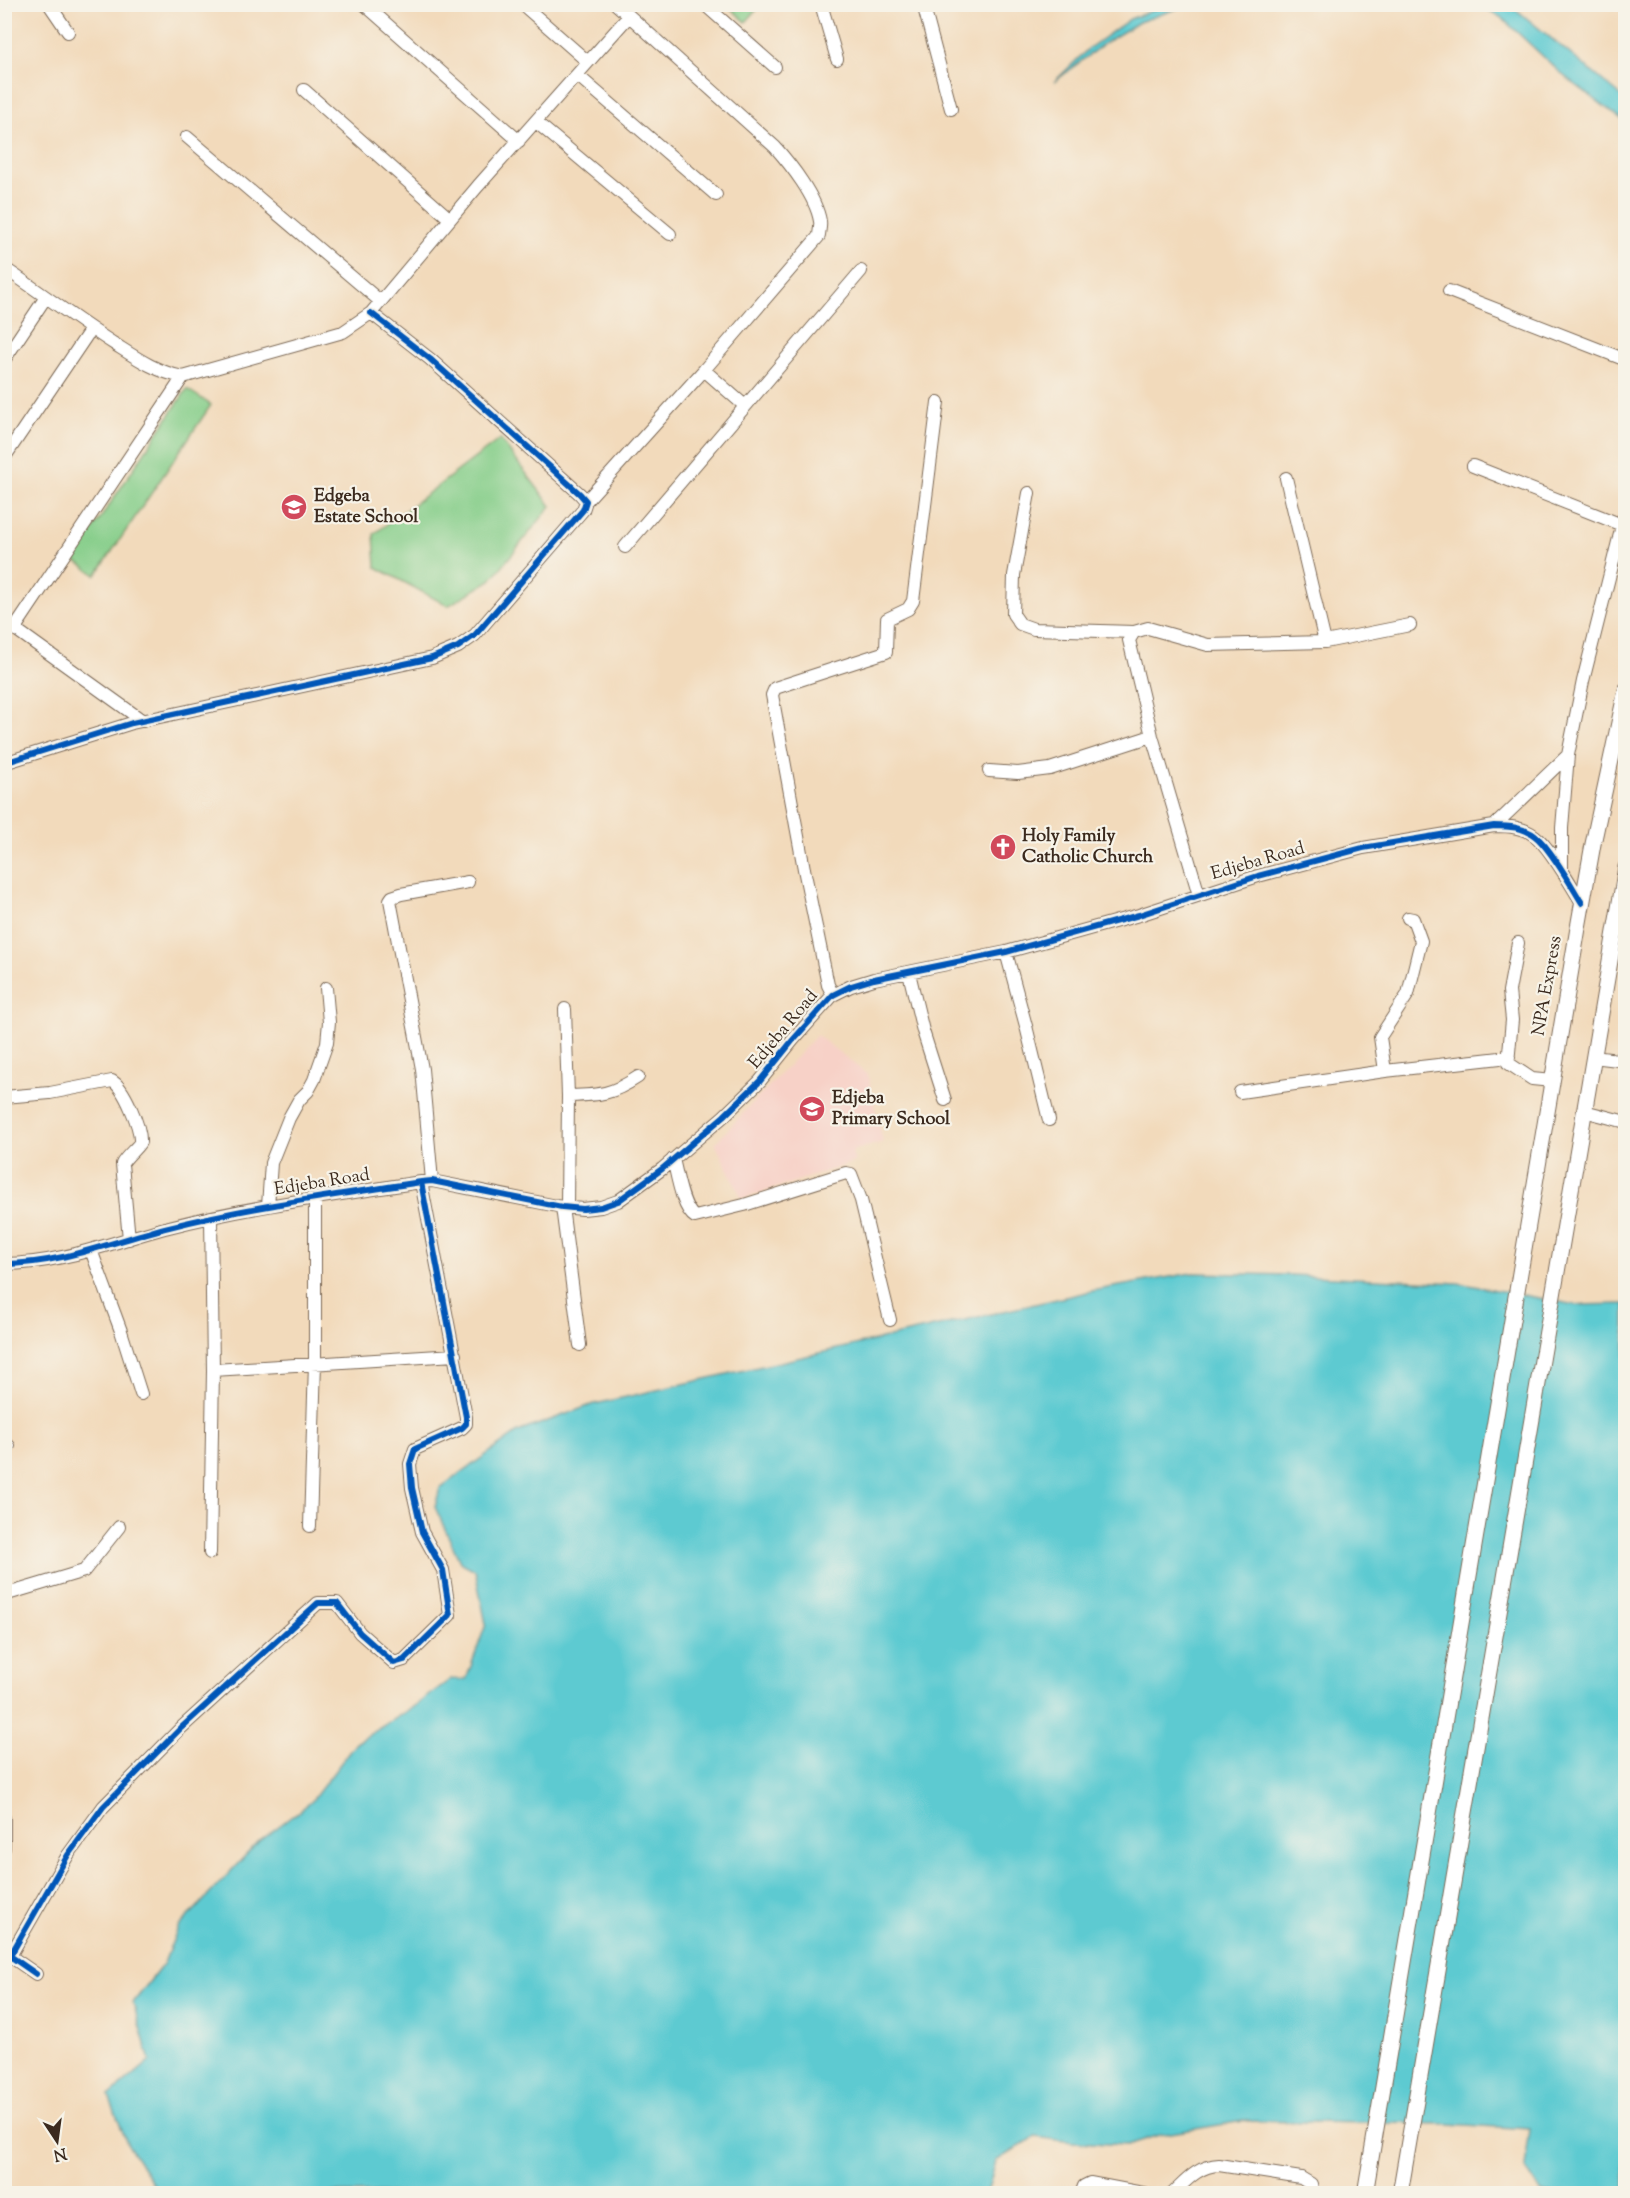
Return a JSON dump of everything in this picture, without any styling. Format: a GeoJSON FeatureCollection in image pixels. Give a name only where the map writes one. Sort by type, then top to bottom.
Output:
{"type":"FeatureCollection","features":[{"type":"Feature","properties":{"kind":"main road","name":"NPA Express"},"geometry":{"type":"LineString","coordinates":[[1365,2193],[1582,903],[1626,690]]}},
{"type":"Feature","properties":{"kind":"main road"},"geometry":{"type":"LineString","coordinates":[[1400,2193],[1626,867]]}},
{"type":"Feature","properties":{"kind":"street"},"geometry":{"type":"LineString","coordinates":[[49,4],[68,32]]}},
{"type":"Feature","properties":{"kind":"street"},"geometry":{"type":"LineString","coordinates":[[364,4],[519,141]]}},
{"type":"Feature","properties":{"kind":"street"},"geometry":{"type":"LineString","coordinates":[[522,4],[588,62]]}},
{"type":"Feature","properties":{"kind":"street"},"geometry":{"type":"LineString","coordinates":[[4,752],[10,762],[143,721],[432,658],[458,647],[475,635],[491,617],[583,510],[586,501],[704,370],[819,236],[821,222],[812,201],[790,165],[775,147],[616,4]]}},
{"type":"Feature","properties":{"kind":"street"},"geometry":{"type":"LineString","coordinates":[[704,4],[775,67]]}},
{"type":"Feature","properties":{"kind":"street"},"geometry":{"type":"LineString","coordinates":[[821,4],[837,59]]}},
{"type":"Feature","properties":{"kind":"street"},"geometry":{"type":"LineString","coordinates":[[923,4],[951,109]]}},
{"type":"Feature","properties":{"kind":"street"},"geometry":{"type":"LineString","coordinates":[[5,270],[148,365],[168,374],[183,377],[343,332],[371,313],[450,219],[629,16]]}},
{"type":"Feature","properties":{"kind":"street"},"geometry":{"type":"LineString","coordinates":[[577,75],[716,195]]}},
{"type":"Feature","properties":{"kind":"street"},"geometry":{"type":"LineString","coordinates":[[304,90],[450,219]]}},
{"type":"Feature","properties":{"kind":"street"},"geometry":{"type":"LineString","coordinates":[[536,122],[670,234]]}},
{"type":"Feature","properties":{"kind":"street"},"geometry":{"type":"LineString","coordinates":[[187,137],[380,300]]}},
{"type":"Feature","properties":{"kind":"street"},"geometry":{"type":"LineString","coordinates":[[625,548],[861,271]]}},
{"type":"Feature","properties":{"kind":"street"},"geometry":{"type":"LineString","coordinates":[[1449,291],[1626,360]]}},
{"type":"Feature","properties":{"kind":"street"},"geometry":{"type":"LineString","coordinates":[[4,360],[46,297]]}},
{"type":"Feature","properties":{"kind":"street"},"geometry":{"type":"LineString","coordinates":[[371,313],[430,359],[586,501]]}},
{"type":"Feature","properties":{"kind":"street"},"geometry":{"type":"LineString","coordinates":[[4,458],[91,329]]}},
{"type":"Feature","properties":{"kind":"street"},"geometry":{"type":"LineString","coordinates":[[704,370],[745,406]]}},
{"type":"Feature","properties":{"kind":"street"},"geometry":{"type":"LineString","coordinates":[[15,628],[183,377]]}},
{"type":"Feature","properties":{"kind":"street"},"geometry":{"type":"LineString","coordinates":[[833,995],[828,985],[804,869],[772,695],[775,688],[886,652],[887,619],[908,609],[913,601],[938,402]]}},
{"type":"Feature","properties":{"kind":"street"},"geometry":{"type":"LineString","coordinates":[[1473,466],[1622,525]]}},
{"type":"Feature","properties":{"kind":"street"},"geometry":{"type":"LineString","coordinates":[[1286,478],[1325,642]]}},
{"type":"Feature","properties":{"kind":"street"},"geometry":{"type":"LineString","coordinates":[[1029,494],[1014,575],[1013,614],[1020,624],[1034,629],[1134,632],[1148,628],[1208,645],[1325,642],[1410,625]]}},
{"type":"Feature","properties":{"kind":"street"},"geometry":{"type":"LineString","coordinates":[[1562,870],[1562,828],[1568,755],[1583,681],[1626,510]]}},
{"type":"Feature","properties":{"kind":"street"},"geometry":{"type":"LineString","coordinates":[[4,621],[143,721]]}},
{"type":"Feature","properties":{"kind":"street"},"geometry":{"type":"LineString","coordinates":[[1134,632],[1129,640],[1152,736],[1200,895]]}},
{"type":"Feature","properties":{"kind":"street"},"geometry":{"type":"LineString","coordinates":[[989,771],[1018,773],[1050,769],[1152,736]]}},
{"type":"Feature","properties":{"kind":"street"},"geometry":{"type":"LineString","coordinates":[[1494,826],[1568,755]]}},
{"type":"Feature","properties":{"kind":"street","name":"Edjeba Road"},"geometry":{"type":"LineString","coordinates":[[4,1264],[50,1261],[211,1217],[427,1182],[565,1208],[600,1207],[618,1201],[673,1160],[724,1116],[760,1081],[833,995],[851,986],[874,979],[1005,952],[1139,915],[1258,876],[1363,848],[1494,826],[1516,827],[1536,837],[1562,870],[1582,903]]}},
{"type":"Feature","properties":{"kind":"street"},"geometry":{"type":"LineString","coordinates":[[36,1974],[10,1956],[68,1855],[103,1807],[181,1728],[318,1603],[337,1603],[360,1633],[394,1663],[404,1660],[450,1615],[443,1570],[422,1532],[412,1488],[410,1464],[415,1449],[462,1428],[466,1424],[427,1182],[422,1069],[390,900],[401,894],[468,882]]}},
{"type":"Feature","properties":{"kind":"street"},"geometry":{"type":"LineString","coordinates":[[1385,1071],[1380,1037],[1408,994],[1420,944],[1413,919],[1408,918]]}},
{"type":"Feature","properties":{"kind":"street"},"geometry":{"type":"LineString","coordinates":[[1518,943],[1509,991],[1512,1020],[1508,1063],[1532,1079],[1552,1081]]}},
{"type":"Feature","properties":{"kind":"street"},"geometry":{"type":"LineString","coordinates":[[1005,952],[1026,1026],[1048,1120]]}},
{"type":"Feature","properties":{"kind":"street"},"geometry":{"type":"LineString","coordinates":[[909,973],[923,1031],[945,1100]]}},
{"type":"Feature","properties":{"kind":"street"},"geometry":{"type":"LineString","coordinates":[[268,1206],[271,1163],[289,1118],[314,1080],[327,1043],[329,1022],[326,988]]}},
{"type":"Feature","properties":{"kind":"street"},"geometry":{"type":"LineString","coordinates":[[566,1009],[568,1096],[565,1208],[580,1345]]}},
{"type":"Feature","properties":{"kind":"street"},"geometry":{"type":"LineString","coordinates":[[1240,1092],[1385,1071],[1509,1057]]}},
{"type":"Feature","properties":{"kind":"street"},"geometry":{"type":"LineString","coordinates":[[1593,1057],[1626,1061]]}},
{"type":"Feature","properties":{"kind":"street"},"geometry":{"type":"LineString","coordinates":[[568,1096],[603,1094],[619,1089],[638,1077]]}},
{"type":"Feature","properties":{"kind":"street"},"geometry":{"type":"LineString","coordinates":[[4,1097],[50,1093],[112,1081],[117,1083],[131,1108],[140,1140],[122,1164],[129,1239]]}},
{"type":"Feature","properties":{"kind":"street"},"geometry":{"type":"LineString","coordinates":[[1584,1111],[1626,1122]]}},
{"type":"Feature","properties":{"kind":"street"},"geometry":{"type":"LineString","coordinates":[[673,1160],[686,1204],[690,1213],[695,1217],[851,1173],[861,1200],[890,1320]]}},
{"type":"Feature","properties":{"kind":"street"},"geometry":{"type":"LineString","coordinates":[[310,1526],[315,1363],[315,1199]]}},
{"type":"Feature","properties":{"kind":"street"},"geometry":{"type":"LineString","coordinates":[[210,1553],[213,1370],[211,1217]]}},
{"type":"Feature","properties":{"kind":"street"},"geometry":{"type":"LineString","coordinates":[[91,1250],[141,1394]]}},
{"type":"Feature","properties":{"kind":"street"},"geometry":{"type":"LineString","coordinates":[[213,1370],[455,1355]]}},
{"type":"Feature","properties":{"kind":"street"},"geometry":{"type":"LineString","coordinates":[[4,1595],[84,1571],[119,1527]]}},
{"type":"Feature","properties":{"kind":"street"},"geometry":{"type":"LineString","coordinates":[[4,1818],[4,1848]]}},
{"type":"Feature","properties":{"kind":"street"},"geometry":{"type":"LineString","coordinates":[[1172,2193],[1195,2173],[1208,2166],[1219,2165],[1301,2178],[1311,2184],[1312,2193]]}},
{"type":"Feature","properties":{"kind":"street"},"geometry":{"type":"LineString","coordinates":[[1081,2193],[1084,2186],[1090,2183],[1148,2193]]}},
{"type":"Feature","properties":{"kind":"shaded area","name":"Edjeba Primary School"},"geometry":{"type":"Polygon","coordinates":[[[817,1035],[868,1075],[883,1142],[852,1151],[855,1162],[742,1199],[715,1143],[817,1035]]]}},
{"type":"Feature","properties":{"kind":"green space"},"geometry":{"type":"Polygon","coordinates":[[[731,4],[760,6],[746,22],[729,7],[731,4]]]}},
{"type":"Feature","properties":{"kind":"green space"},"geometry":{"type":"Polygon","coordinates":[[[187,389],[211,405],[96,575],[73,559],[187,389]]]}},
{"type":"Feature","properties":{"kind":"green space"},"geometry":{"type":"Polygon","coordinates":[[[500,439],[551,506],[491,580],[448,606],[376,567],[374,534],[500,439]]]}},
{"type":"Feature","properties":{"kind":"water"},"geometry":{"type":"Polygon","coordinates":[[[1170,4],[1187,5],[1139,22],[1106,42],[1054,82],[1088,49],[1130,19],[1170,4]]]}},
{"type":"Feature","properties":{"kind":"water"},"geometry":{"type":"Polygon","coordinates":[[[1480,5],[1506,5],[1519,12],[1625,99],[1625,121],[1564,76],[1502,18],[1480,5]]]}},
{"type":"Feature","properties":{"kind":"water"},"geometry":{"type":"Polygon","coordinates":[[[1192,1273],[1458,1283],[1576,1305],[1625,1304],[1625,2193],[1542,2193],[1525,2167],[1530,2129],[1449,2124],[1243,2121],[1159,2135],[1127,2145],[1035,2137],[996,2161],[987,2193],[159,2193],[127,2143],[109,2096],[150,2061],[133,2003],[164,1963],[178,1928],[259,1841],[311,1802],[356,1743],[413,1707],[451,1679],[466,1680],[486,1624],[475,1570],[460,1562],[435,1507],[440,1488],[518,1432],[591,1405],[1092,1291],[1192,1273]]]}},
{"type":"Feature","properties":{"kind":"cycle path"},"geometry":{"type":"LineString","coordinates":[[4,763],[132,723],[432,658],[458,647],[475,635],[583,510],[586,501],[580,494],[430,359],[371,313]]}},
{"type":"Feature","properties":{"kind":"cycle path"},"geometry":{"type":"LineString","coordinates":[[4,1264],[67,1256],[169,1227],[232,1213],[421,1182],[432,1181],[562,1207],[583,1209],[601,1207],[618,1201],[662,1169],[724,1116],[760,1081],[833,995],[851,986],[874,979],[1006,952],[1139,915],[1258,876],[1363,848],[1494,826],[1521,829],[1541,841],[1582,903]]}},
{"type":"Feature","properties":{"kind":"cycle path"},"geometry":{"type":"LineString","coordinates":[[36,1974],[10,1956],[68,1855],[103,1807],[181,1728],[318,1603],[337,1603],[360,1633],[394,1663],[404,1660],[450,1615],[443,1570],[422,1532],[412,1488],[410,1464],[415,1449],[462,1428],[466,1424],[421,1182]]}},
{"type":"Feature","properties":{"kind":"place","name":"Edgeba Estate School"},"geometry":{"type":"Point","coordinates":[294,507]}},
{"type":"Feature","properties":{"kind":"place","name":"Holy Family Catholic Church"},"geometry":{"type":"Point","coordinates":[1003,847]}},
{"type":"Feature","properties":{"kind":"place","name":"Edjeba Primary School"},"geometry":{"type":"Point","coordinates":[812,1109]}}]}
